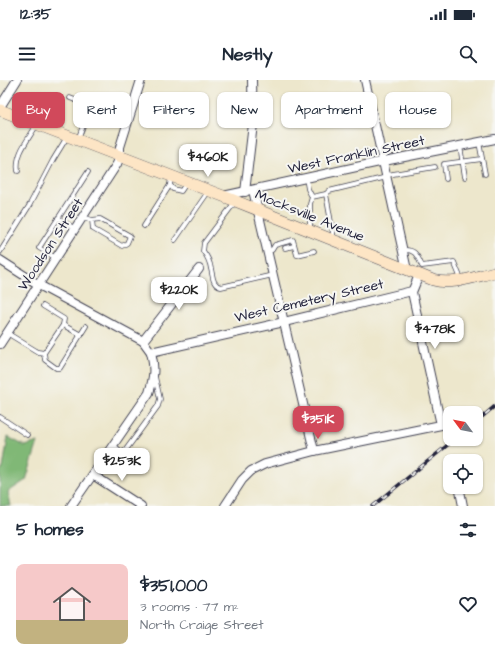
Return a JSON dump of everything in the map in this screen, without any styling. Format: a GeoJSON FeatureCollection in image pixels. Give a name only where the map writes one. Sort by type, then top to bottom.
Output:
{"type":"FeatureCollection","features":[{"type":"Feature","properties":{"kind":"street"},"geometry":{"type":"LineString","coordinates":[[0,107],[17,80]]}},
{"type":"Feature","properties":{"kind":"street","name":"Woodson Street"},"geometry":{"type":"LineString","coordinates":[[0,344],[117,164],[120,156],[120,147],[141,80]]}},
{"type":"Feature","properties":{"kind":"street"},"geometry":{"type":"LineString","coordinates":[[252,80],[249,191],[272,250],[273,275],[314,451]]}},
{"type":"Feature","properties":{"kind":"street"},"geometry":{"type":"LineString","coordinates":[[365,80],[407,270],[420,271],[439,282],[449,282],[495,272]]}},
{"type":"Feature","properties":{"kind":"street","name":"Mocksville Avenue"},"geometry":{"type":"LineString","coordinates":[[0,110],[12,115]]}},
{"type":"Feature","properties":{"kind":"street","name":"Mocksville Avenue"},"geometry":{"type":"LineString","coordinates":[[47,128],[120,156],[171,181],[187,182],[210,190],[407,270]]}},
{"type":"Feature","properties":{"kind":"street","name":"West Franklin Street"},"geometry":{"type":"LineString","coordinates":[[223,196],[384,161],[495,139]]}},
{"type":"Feature","properties":{"kind":"street"},"geometry":{"type":"LineString","coordinates":[[0,260],[39,285],[143,341],[151,352],[154,363],[154,371],[149,393],[71,506]]}},
{"type":"Feature","properties":{"kind":"street"},"geometry":{"type":"LineString","coordinates":[[143,341],[199,269]]}},
{"type":"Feature","properties":{"kind":"street"},"geometry":{"type":"LineString","coordinates":[[225,506],[242,480],[251,471],[265,464],[314,451],[441,425],[412,291],[420,271]]}},
{"type":"Feature","properties":{"kind":"street","name":"West Cemetery Street"},"geometry":{"type":"LineString","coordinates":[[151,352],[412,291]]}},
{"type":"Feature","properties":{"kind":"street"},"geometry":{"type":"LineString","coordinates":[[92,474],[141,506]]}},
{"type":"Feature","properties":{"kind":"street"},"geometry":{"type":"LineString","coordinates":[[461,494],[463,506]]}},
{"type":"Feature","properties":{"kind":"lane"},"geometry":{"type":"LineString","coordinates":[[18,170],[17,164],[19,155],[34,128]]}},
{"type":"Feature","properties":{"kind":"lane"},"geometry":{"type":"LineString","coordinates":[[0,252],[29,206],[53,160],[73,138],[79,128]]}},
{"type":"Feature","properties":{"kind":"lane"},"geometry":{"type":"LineString","coordinates":[[479,142],[484,174]]}},
{"type":"Feature","properties":{"kind":"lane"},"geometry":{"type":"LineString","coordinates":[[460,146],[465,177]]}},
{"type":"Feature","properties":{"kind":"lane"},"geometry":{"type":"LineString","coordinates":[[446,179],[444,164],[482,159]]}},
{"type":"Feature","properties":{"kind":"lane"},"geometry":{"type":"LineString","coordinates":[[312,197],[326,194],[329,190],[435,166]]}},
{"type":"Feature","properties":{"kind":"lane"},"geometry":{"type":"LineString","coordinates":[[56,259],[38,248],[88,172]]}},
{"type":"Feature","properties":{"kind":"lane"},"geometry":{"type":"LineString","coordinates":[[306,178],[308,189],[312,197],[310,204],[310,231]]}},
{"type":"Feature","properties":{"kind":"lane"},"geometry":{"type":"LineString","coordinates":[[144,226],[171,181]]}},
{"type":"Feature","properties":{"kind":"lane"},"geometry":{"type":"LineString","coordinates":[[175,240],[210,190]]}},
{"type":"Feature","properties":{"kind":"lane"},"geometry":{"type":"LineString","coordinates":[[326,194],[334,241]]}},
{"type":"Feature","properties":{"kind":"lane"},"geometry":{"type":"LineString","coordinates":[[236,201],[204,243],[203,251],[207,256],[211,268],[213,281],[217,286],[221,287],[273,275]]}},
{"type":"Feature","properties":{"kind":"lane"},"geometry":{"type":"LineString","coordinates":[[58,218],[75,229]]}},
{"type":"Feature","properties":{"kind":"lane"},"geometry":{"type":"LineString","coordinates":[[83,218],[92,220],[100,219],[127,234],[130,236],[127,243],[122,246],[94,229],[92,220]]}},
{"type":"Feature","properties":{"kind":"lane"},"geometry":{"type":"LineString","coordinates":[[272,250],[275,244],[293,240],[297,255],[314,251]]}},
{"type":"Feature","properties":{"kind":"lane"},"geometry":{"type":"LineString","coordinates":[[286,248],[294,246]]}},
{"type":"Feature","properties":{"kind":"lane"},"geometry":{"type":"LineString","coordinates":[[403,250],[409,250],[416,254],[420,271],[454,262],[462,279]]}},
{"type":"Feature","properties":{"kind":"lane"},"geometry":{"type":"LineString","coordinates":[[43,306],[64,319],[63,325],[44,353],[45,360],[56,368],[60,368],[86,326]]}},
{"type":"Feature","properties":{"kind":"lane"},"geometry":{"type":"LineString","coordinates":[[63,325],[81,335]]}},
{"type":"Feature","properties":{"kind":"lane"},"geometry":{"type":"LineString","coordinates":[[7,333],[38,352],[44,353]]}},
{"type":"Feature","properties":{"kind":"lane"},"geometry":{"type":"LineString","coordinates":[[113,445],[122,452],[124,451],[158,406],[160,399],[154,371]]}},
{"type":"Feature","properties":{"kind":"lane"},"geometry":{"type":"LineString","coordinates":[[0,417],[27,434]]}},
{"type":"Feature","properties":{"kind":"green space"},"geometry":{"type":"Polygon","coordinates":[[[8,437],[25,446],[38,442],[26,480],[8,492],[11,506],[0,506],[0,471],[3,468],[8,437]]]}},
{"type":"Feature","properties":{"kind":"railway"},"geometry":{"type":"LineString","coordinates":[[483,416],[495,406]]}},
{"type":"Feature","properties":{"kind":"railway"},"geometry":{"type":"LineString","coordinates":[[373,506],[446,446]]}}]}
